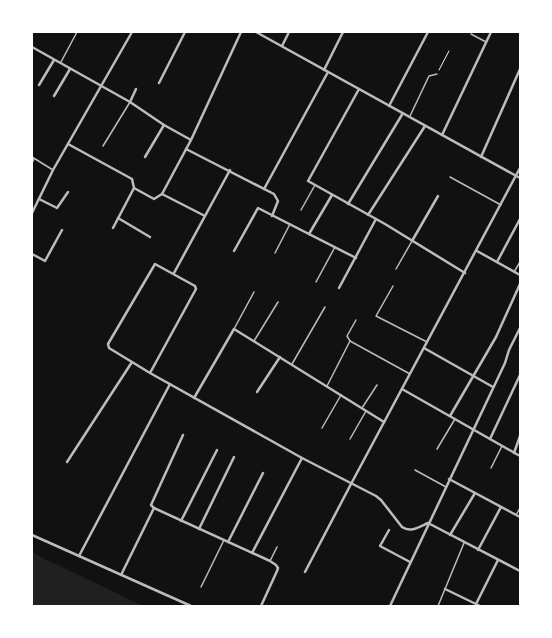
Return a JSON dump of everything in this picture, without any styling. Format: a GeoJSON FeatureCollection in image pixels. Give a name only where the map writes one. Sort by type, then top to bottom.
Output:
{"type":"FeatureCollection","features":[{"type":"Feature","properties":{"kind":"street"},"geometry":{"type":"LineString","coordinates":[[32,213],[53,170],[132,32]]}},
{"type":"Feature","properties":{"kind":"street"},"geometry":{"type":"LineString","coordinates":[[159,83],[185,32]]}},
{"type":"Feature","properties":{"kind":"street"},"geometry":{"type":"LineString","coordinates":[[134,188],[154,199],[162,194],[191,140],[241,32]]}},
{"type":"Feature","properties":{"kind":"street"},"geometry":{"type":"LineString","coordinates":[[256,32],[263,34],[324,70],[520,178]]}},
{"type":"Feature","properties":{"kind":"street"},"geometry":{"type":"LineString","coordinates":[[282,46],[289,32]]}},
{"type":"Feature","properties":{"kind":"street"},"geometry":{"type":"LineString","coordinates":[[324,70],[343,32]]}},
{"type":"Feature","properties":{"kind":"street"},"geometry":{"type":"LineString","coordinates":[[389,106],[428,32]]}},
{"type":"Feature","properties":{"kind":"street"},"geometry":{"type":"LineString","coordinates":[[442,135],[491,32]]}},
{"type":"Feature","properties":{"kind":"street"},"geometry":{"type":"LineString","coordinates":[[32,47],[130,102],[164,126],[191,140]]}},
{"type":"Feature","properties":{"kind":"street"},"geometry":{"type":"LineString","coordinates":[[39,85],[54,60]]}},
{"type":"Feature","properties":{"kind":"street"},"geometry":{"type":"LineString","coordinates":[[54,96],[70,69]]}},
{"type":"Feature","properties":{"kind":"street"},"geometry":{"type":"LineString","coordinates":[[481,156],[520,69]]}},
{"type":"Feature","properties":{"kind":"street"},"geometry":{"type":"LineString","coordinates":[[264,189],[328,72]]}},
{"type":"Feature","properties":{"kind":"street"},"geometry":{"type":"LineString","coordinates":[[130,102],[136,89]]}},
{"type":"Feature","properties":{"kind":"street"},"geometry":{"type":"LineString","coordinates":[[359,89],[308,181],[376,219],[465,273]]}},
{"type":"Feature","properties":{"kind":"street"},"geometry":{"type":"LineString","coordinates":[[348,204],[403,113]]}},
{"type":"Feature","properties":{"kind":"street"},"geometry":{"type":"LineString","coordinates":[[145,157],[164,126]]}},
{"type":"Feature","properties":{"kind":"street"},"geometry":{"type":"LineString","coordinates":[[368,215],[425,126]]}},
{"type":"Feature","properties":{"kind":"street"},"geometry":{"type":"LineString","coordinates":[[68,144],[132,179],[134,188],[113,228]]}},
{"type":"Feature","properties":{"kind":"street"},"geometry":{"type":"LineString","coordinates":[[186,148],[274,194],[278,200],[272,216]]}},
{"type":"Feature","properties":{"kind":"street"},"geometry":{"type":"LineString","coordinates":[[305,572],[520,168]]}},
{"type":"Feature","properties":{"kind":"street"},"geometry":{"type":"LineString","coordinates":[[174,273],[230,170]]}},
{"type":"Feature","properties":{"kind":"street"},"geometry":{"type":"LineString","coordinates":[[39,199],[57,208],[68,192]]}},
{"type":"Feature","properties":{"kind":"street"},"geometry":{"type":"LineString","coordinates":[[162,194],[205,216]]}},
{"type":"Feature","properties":{"kind":"street"},"geometry":{"type":"LineString","coordinates":[[309,234],[332,195]]}},
{"type":"Feature","properties":{"kind":"street"},"geometry":{"type":"LineString","coordinates":[[412,241],[438,196]]}},
{"type":"Feature","properties":{"kind":"street"},"geometry":{"type":"LineString","coordinates":[[234,251],[258,208],[356,258]]}},
{"type":"Feature","properties":{"kind":"street"},"geometry":{"type":"LineString","coordinates":[[118,218],[150,237]]}},
{"type":"Feature","properties":{"kind":"street"},"geometry":{"type":"LineString","coordinates":[[339,288],[376,219]]}},
{"type":"Feature","properties":{"kind":"street"},"geometry":{"type":"LineString","coordinates":[[496,262],[520,219]]}},
{"type":"Feature","properties":{"kind":"street"},"geometry":{"type":"LineString","coordinates":[[32,254],[45,261],[62,230]]}},
{"type":"Feature","properties":{"kind":"street"},"geometry":{"type":"LineString","coordinates":[[477,251],[520,275]]}},
{"type":"Feature","properties":{"kind":"street"},"geometry":{"type":"LineString","coordinates":[[150,373],[196,289],[195,286],[157,264],[153,265],[107,347],[150,373],[194,398],[381,500],[406,530],[428,524],[520,571]]}},
{"type":"Feature","properties":{"kind":"street"},"geometry":{"type":"LineString","coordinates":[[450,416],[496,337],[520,284]]}},
{"type":"Feature","properties":{"kind":"street"},"geometry":{"type":"LineString","coordinates":[[390,606],[505,363],[509,350],[520,328]]}},
{"type":"Feature","properties":{"kind":"street"},"geometry":{"type":"LineString","coordinates":[[194,398],[234,329],[384,422]]}},
{"type":"Feature","properties":{"kind":"street"},"geometry":{"type":"LineString","coordinates":[[424,348],[493,387]]}},
{"type":"Feature","properties":{"kind":"street"},"geometry":{"type":"LineString","coordinates":[[257,392],[280,357]]}},
{"type":"Feature","properties":{"kind":"street"},"geometry":{"type":"LineString","coordinates":[[67,462],[132,362]]}},
{"type":"Feature","properties":{"kind":"street"},"geometry":{"type":"LineString","coordinates":[[490,439],[520,375]]}},
{"type":"Feature","properties":{"kind":"street"},"geometry":{"type":"LineString","coordinates":[[79,556],[170,384]]}},
{"type":"Feature","properties":{"kind":"street"},"geometry":{"type":"LineString","coordinates":[[402,389],[520,456]]}},
{"type":"Feature","properties":{"kind":"street"},"geometry":{"type":"LineString","coordinates":[[183,435],[151,505],[154,508],[276,565],[278,568],[261,606]]}},
{"type":"Feature","properties":{"kind":"street"},"geometry":{"type":"LineString","coordinates":[[514,453],[520,436]]}},
{"type":"Feature","properties":{"kind":"street"},"geometry":{"type":"LineString","coordinates":[[182,521],[217,450]]}},
{"type":"Feature","properties":{"kind":"street"},"geometry":{"type":"LineString","coordinates":[[199,529],[234,457]]}},
{"type":"Feature","properties":{"kind":"street"},"geometry":{"type":"LineString","coordinates":[[252,553],[302,458]]}},
{"type":"Feature","properties":{"kind":"street"},"geometry":{"type":"LineString","coordinates":[[228,542],[263,473]]}},
{"type":"Feature","properties":{"kind":"street"},"geometry":{"type":"LineString","coordinates":[[449,479],[520,517]]}},
{"type":"Feature","properties":{"kind":"street"},"geometry":{"type":"LineString","coordinates":[[450,535],[475,492]]}},
{"type":"Feature","properties":{"kind":"street"},"geometry":{"type":"LineString","coordinates":[[478,550],[501,507]]}},
{"type":"Feature","properties":{"kind":"street"},"geometry":{"type":"LineString","coordinates":[[120,575],[154,508]]}},
{"type":"Feature","properties":{"kind":"street"},"geometry":{"type":"LineString","coordinates":[[389,530],[380,546],[410,562]]}},
{"type":"Feature","properties":{"kind":"street"},"geometry":{"type":"LineString","coordinates":[[32,535],[191,606]]}},
{"type":"Feature","properties":{"kind":"street"},"geometry":{"type":"LineString","coordinates":[[476,604],[498,560]]}},
{"type":"Feature","properties":{"kind":"street"},"geometry":{"type":"LineString","coordinates":[[445,589],[480,606]]}},
{"type":"Feature","properties":{"kind":"lane"},"geometry":{"type":"LineString","coordinates":[[60,63],[77,32]]}},
{"type":"Feature","properties":{"kind":"lane"},"geometry":{"type":"LineString","coordinates":[[471,34],[486,42]]}},
{"type":"Feature","properties":{"kind":"lane"},"geometry":{"type":"LineString","coordinates":[[409,117],[429,76],[436,74]]}},
{"type":"Feature","properties":{"kind":"lane"},"geometry":{"type":"LineString","coordinates":[[103,146],[130,102]]}},
{"type":"Feature","properties":{"kind":"lane"},"geometry":{"type":"LineString","coordinates":[[32,163],[33,158],[53,170]]}},
{"type":"Feature","properties":{"kind":"lane"},"geometry":{"type":"LineString","coordinates":[[450,177],[501,205]]}},
{"type":"Feature","properties":{"kind":"lane"},"geometry":{"type":"LineString","coordinates":[[301,210],[315,185]]}},
{"type":"Feature","properties":{"kind":"lane"},"geometry":{"type":"LineString","coordinates":[[275,253],[290,224]]}},
{"type":"Feature","properties":{"kind":"lane"},"geometry":{"type":"LineString","coordinates":[[396,269],[412,241]]}},
{"type":"Feature","properties":{"kind":"lane"},"geometry":{"type":"LineString","coordinates":[[316,282],[335,247]]}},
{"type":"Feature","properties":{"kind":"lane"},"geometry":{"type":"LineString","coordinates":[[514,272],[520,262]]}},
{"type":"Feature","properties":{"kind":"lane"},"geometry":{"type":"LineString","coordinates":[[393,286],[376,316],[427,343]]}},
{"type":"Feature","properties":{"kind":"lane"},"geometry":{"type":"LineString","coordinates":[[234,329],[254,292]]}},
{"type":"Feature","properties":{"kind":"lane"},"geometry":{"type":"LineString","coordinates":[[254,341],[278,302]]}},
{"type":"Feature","properties":{"kind":"lane"},"geometry":{"type":"LineString","coordinates":[[292,364],[325,306]]}},
{"type":"Feature","properties":{"kind":"lane"},"geometry":{"type":"LineString","coordinates":[[356,320],[347,336],[350,341],[410,374]]}},
{"type":"Feature","properties":{"kind":"lane"},"geometry":{"type":"LineString","coordinates":[[326,386],[350,341]]}},
{"type":"Feature","properties":{"kind":"lane"},"geometry":{"type":"LineString","coordinates":[[362,408],[377,385]]}},
{"type":"Feature","properties":{"kind":"lane"},"geometry":{"type":"LineString","coordinates":[[322,428],[341,395]]}},
{"type":"Feature","properties":{"kind":"lane"},"geometry":{"type":"LineString","coordinates":[[350,439],[366,411]]}},
{"type":"Feature","properties":{"kind":"lane"},"geometry":{"type":"LineString","coordinates":[[438,449],[455,419]]}},
{"type":"Feature","properties":{"kind":"lane"},"geometry":{"type":"LineString","coordinates":[[491,468],[502,446]]}},
{"type":"Feature","properties":{"kind":"lane"},"geometry":{"type":"LineString","coordinates":[[415,470],[446,487]]}},
{"type":"Feature","properties":{"kind":"lane"},"geometry":{"type":"LineString","coordinates":[[516,515],[520,508]]}},
{"type":"Feature","properties":{"kind":"lane"},"geometry":{"type":"LineString","coordinates":[[201,587],[224,540]]}},
{"type":"Feature","properties":{"kind":"lane"},"geometry":{"type":"LineString","coordinates":[[438,606],[465,542]]}},
{"type":"Feature","properties":{"kind":"lane"},"geometry":{"type":"LineString","coordinates":[[270,561],[277,547]]}},
{"type":"Feature","properties":{"kind":"path"},"geometry":{"type":"LineString","coordinates":[[436,74],[449,51]]}},
{"type":"Feature","properties":{"kind":"shaded area"},"geometry":{"type":"Polygon","coordinates":[[[32,552],[39,556],[143,606],[32,606],[32,552]]]}}]}
